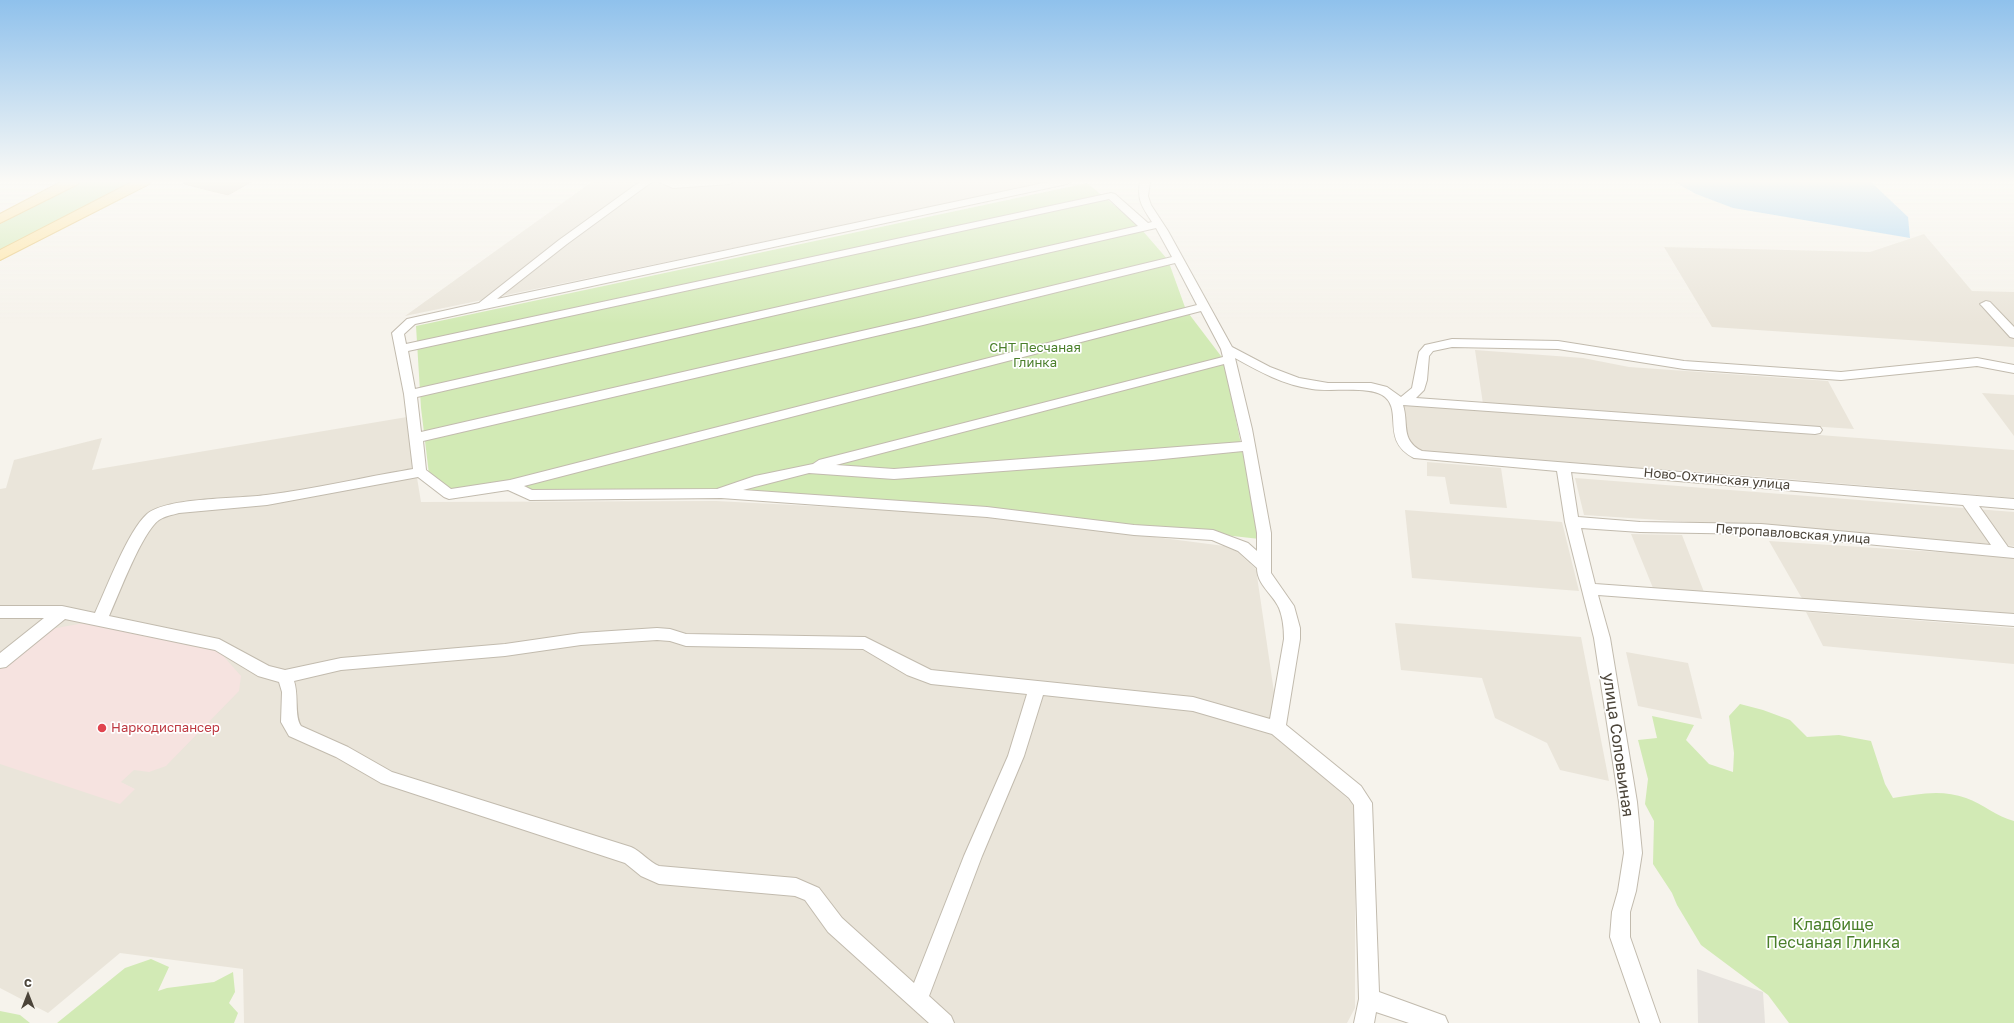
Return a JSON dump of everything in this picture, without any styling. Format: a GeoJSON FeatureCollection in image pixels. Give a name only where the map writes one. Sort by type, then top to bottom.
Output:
{"type":"FeatureCollection","features":[{"type":"Feature","properties":{"kind":"main road"},"geometry":{"type":"LineString","coordinates":[[3,253],[51,229]]}},
{"type":"Feature","properties":{"kind":"street"},"geometry":{"type":"LineString","coordinates":[[483,305],[581,229]]}},
{"type":"Feature","properties":{"kind":"street"},"geometry":{"type":"LineString","coordinates":[[842,229],[411,321],[398,333],[410,394],[420,472],[449,494],[510,485],[1203,306]]}},
{"type":"Feature","properties":{"kind":"street"},"geometry":{"type":"LineString","coordinates":[[401,350],[960,229]]}},
{"type":"Feature","properties":{"kind":"street"},"geometry":{"type":"LineString","coordinates":[[410,394],[1138,229]]}},
{"type":"Feature","properties":{"kind":"street"},"geometry":{"type":"LineString","coordinates":[[1162,229],[1228,354],[1246,429],[1264,534],[1263,565],[1268,582],[1286,606],[1292,628],[1292,639],[1283,685],[1278,728]]}},
{"type":"Feature","properties":{"kind":"street"},"geometry":{"type":"LineString","coordinates":[[415,438],[908,324],[1178,259]]}},
{"type":"Feature","properties":{"kind":"street"},"geometry":{"type":"LineString","coordinates":[[1986,304],[2014,334]]}},
{"type":"Feature","properties":{"kind":"street"},"geometry":{"type":"LineString","coordinates":[[1401,401],[1418,390],[1421,380],[1423,354],[1429,348],[1439,344],[1452,343],[1558,345],[1684,365],[1841,376],[1977,362],[2014,369]]}},
{"type":"Feature","properties":{"kind":"street"},"geometry":{"type":"LineString","coordinates":[[718,494],[755,481],[809,468],[1228,354],[1284,378],[1307,384],[1340,387],[1372,386],[1389,393],[1401,401],[1816,430]]}},
{"type":"Feature","properties":{"kind":"street","name":"Ново-Охтинская улица"},"geometry":{"type":"LineString","coordinates":[[1401,401],[1401,439],[1407,450],[1419,455],[2014,504]]}},
{"type":"Feature","properties":{"kind":"street"},"geometry":{"type":"LineString","coordinates":[[809,468],[894,474],[1153,455],[1248,446]]}},
{"type":"Feature","properties":{"kind":"street","name":"улица Соловьиная"},"geometry":{"type":"LineString","coordinates":[[1563,466],[1572,522],[1602,638],[1628,802],[1633,853],[1627,891],[1621,912],[1620,937],[1650,1023]]}},
{"type":"Feature","properties":{"kind":"street"},"geometry":{"type":"LineString","coordinates":[[100,619],[141,530],[153,517],[162,512],[180,508],[267,500],[420,472]]}},
{"type":"Feature","properties":{"kind":"street"},"geometry":{"type":"LineString","coordinates":[[510,485],[530,495],[718,494],[987,512],[1134,530],[1213,535],[1243,546],[1263,565]]}},
{"type":"Feature","properties":{"kind":"street"},"geometry":{"type":"LineString","coordinates":[[1967,500],[2008,552]]}},
{"type":"Feature","properties":{"kind":"street","name":"Петропавловская улица"},"geometry":{"type":"LineString","coordinates":[[1572,522],[1640,527],[1760,529],[2008,552]]}},
{"type":"Feature","properties":{"kind":"street"},"geometry":{"type":"LineString","coordinates":[[1590,589],[2014,620]]}},
{"type":"Feature","properties":{"kind":"street"},"geometry":{"type":"LineString","coordinates":[[0,612],[62,612],[219,645],[264,671],[285,677],[341,664],[505,650],[581,639],[657,634],[670,635],[686,640],[865,643],[877,648],[912,671],[931,677],[1193,704],[1278,728],[1355,792],[1362,803],[1369,999],[1364,1023]]}},
{"type":"Feature","properties":{"kind":"street"},"geometry":{"type":"LineString","coordinates":[[0,662],[62,612]]}},
{"type":"Feature","properties":{"kind":"street"},"geometry":{"type":"LineString","coordinates":[[285,677],[290,692],[289,722],[295,731],[342,752],[387,778],[631,856],[647,870],[659,875],[796,887],[812,894],[835,925],[944,1023]]}},
{"type":"Feature","properties":{"kind":"street"},"geometry":{"type":"LineString","coordinates":[[918,999],[973,856],[1016,756],[1037,688]]}},
{"type":"Feature","properties":{"kind":"street"},"geometry":{"type":"LineString","coordinates":[[1369,999],[1438,1023]]}},
{"type":"Feature","properties":{"kind":"shaded area"},"geometry":{"type":"Polygon","coordinates":[[[527,229],[826,229],[405,316],[527,229]]]}},
{"type":"Feature","properties":{"kind":"shaded area"},"geometry":{"type":"Polygon","coordinates":[[[1924,234],[1972,291],[2014,292],[2014,347],[1712,327],[1664,247],[1870,252],[1924,234]]]}},
{"type":"Feature","properties":{"kind":"shaded area"},"geometry":{"type":"Polygon","coordinates":[[[1475,350],[1583,358],[1629,367],[1828,381],[1854,429],[1483,404],[1475,350]]]}},
{"type":"Feature","properties":{"kind":"shaded area"},"geometry":{"type":"Polygon","coordinates":[[[1982,393],[2014,395],[2014,436],[1982,393]]]}},
{"type":"Feature","properties":{"kind":"shaded area"},"geometry":{"type":"Polygon","coordinates":[[[1405,403],[2014,450],[2014,498],[1728,474],[1415,452],[1408,445],[1400,408],[1405,403]]]}},
{"type":"Feature","properties":{"kind":"shaded area"},"geometry":{"type":"Polygon","coordinates":[[[407,417],[421,502],[716,501],[985,515],[1232,547],[1256,569],[1281,740],[1355,805],[1355,1008],[1347,1023],[244,1023],[243,969],[120,953],[48,1013],[0,988],[0,489],[6,488],[14,460],[102,438],[92,470],[407,417]]]}},
{"type":"Feature","properties":{"kind":"shaded area"},"geometry":{"type":"Polygon","coordinates":[[[1427,462],[1501,468],[1507,508],[1450,504],[1445,477],[1427,476],[1427,462]]]}},
{"type":"Feature","properties":{"kind":"shaded area"},"geometry":{"type":"Polygon","coordinates":[[[1575,478],[2014,512],[2014,546],[1873,534],[1584,515],[1575,478]]]}},
{"type":"Feature","properties":{"kind":"shaded area"},"geometry":{"type":"Polygon","coordinates":[[[1405,510],[1562,522],[1579,591],[1412,578],[1405,510]]]}},
{"type":"Feature","properties":{"kind":"shaded area"},"geometry":{"type":"Polygon","coordinates":[[[1631,534],[1682,535],[1704,592],[1653,588],[1631,534]]]}},
{"type":"Feature","properties":{"kind":"shaded area"},"geometry":{"type":"Polygon","coordinates":[[[1769,541],[2014,557],[2014,617],[1804,602],[1769,541]]]}},
{"type":"Feature","properties":{"kind":"shaded area"},"geometry":{"type":"Polygon","coordinates":[[[1806,612],[2014,628],[2014,664],[1823,646],[1806,612]]]}},
{"type":"Feature","properties":{"kind":"shaded area","name":"Наркодиспансер"},"geometry":{"type":"Polygon","coordinates":[[[84,623],[219,651],[241,676],[239,691],[166,766],[149,772],[134,770],[121,782],[135,789],[120,804],[0,764],[0,669],[51,629],[84,623]]]}},
{"type":"Feature","properties":{"kind":"shaded area"},"geometry":{"type":"Polygon","coordinates":[[[1395,623],[1581,637],[1609,781],[1560,770],[1547,743],[1495,718],[1482,678],[1401,670],[1395,623]]]}},
{"type":"Feature","properties":{"kind":"shaded area"},"geometry":{"type":"Polygon","coordinates":[[[1626,652],[1688,663],[1702,719],[1638,706],[1626,652]]]}},
{"type":"Feature","properties":{"kind":"shaded area"},"geometry":{"type":"Polygon","coordinates":[[[1697,969],[1763,992],[1765,1023],[1698,1023],[1697,969]]]}},
{"type":"Feature","properties":{"kind":"green space"},"geometry":{"type":"Polygon","coordinates":[[[0,229],[43,229],[0,251],[0,229]]]}},
{"type":"Feature","properties":{"kind":"green space","name":"СНТ Песчаная Глинка"},"geometry":{"type":"Polygon","coordinates":[[[872,229],[1141,229],[1168,260],[1186,310],[1224,360],[1260,539],[986,509],[716,492],[531,492],[511,481],[451,491],[429,474],[421,408],[416,326],[872,229]]]}},
{"type":"Feature","properties":{"kind":"green space","name":"Кладбище Песчаная Глинка"},"geometry":{"type":"Polygon","coordinates":[[[1740,704],[1763,710],[1790,720],[1807,737],[1839,735],[1871,741],[1885,784],[1893,798],[1930,793],[1957,795],[1966,798],[2002,817],[2014,821],[2014,1023],[1789,1023],[1768,995],[1701,945],[1677,905],[1672,893],[1653,864],[1654,821],[1645,804],[1648,779],[1638,740],[1657,738],[1652,716],[1694,725],[1686,740],[1709,764],[1733,772],[1734,753],[1729,716],[1740,704]]]}},
{"type":"Feature","properties":{"kind":"green space"},"geometry":{"type":"Polygon","coordinates":[[[151,959],[169,967],[158,991],[167,988],[214,982],[233,972],[235,992],[229,1003],[238,1013],[234,1023],[57,1023],[125,968],[151,959]]]}},
{"type":"Feature","properties":{"kind":"green space"},"geometry":{"type":"Polygon","coordinates":[[[0,1011],[20,1015],[30,1023],[0,1023],[0,1011]]]}},
{"type":"Feature","properties":{"kind":"water"},"geometry":{"type":"Polygon","coordinates":[[[1855,229],[1909,229],[1910,238],[1855,229]]]}},
{"type":"Feature","properties":{"kind":"place","name":"Наркодиспансер"},"geometry":{"type":"Point","coordinates":[102,728]}}]}
